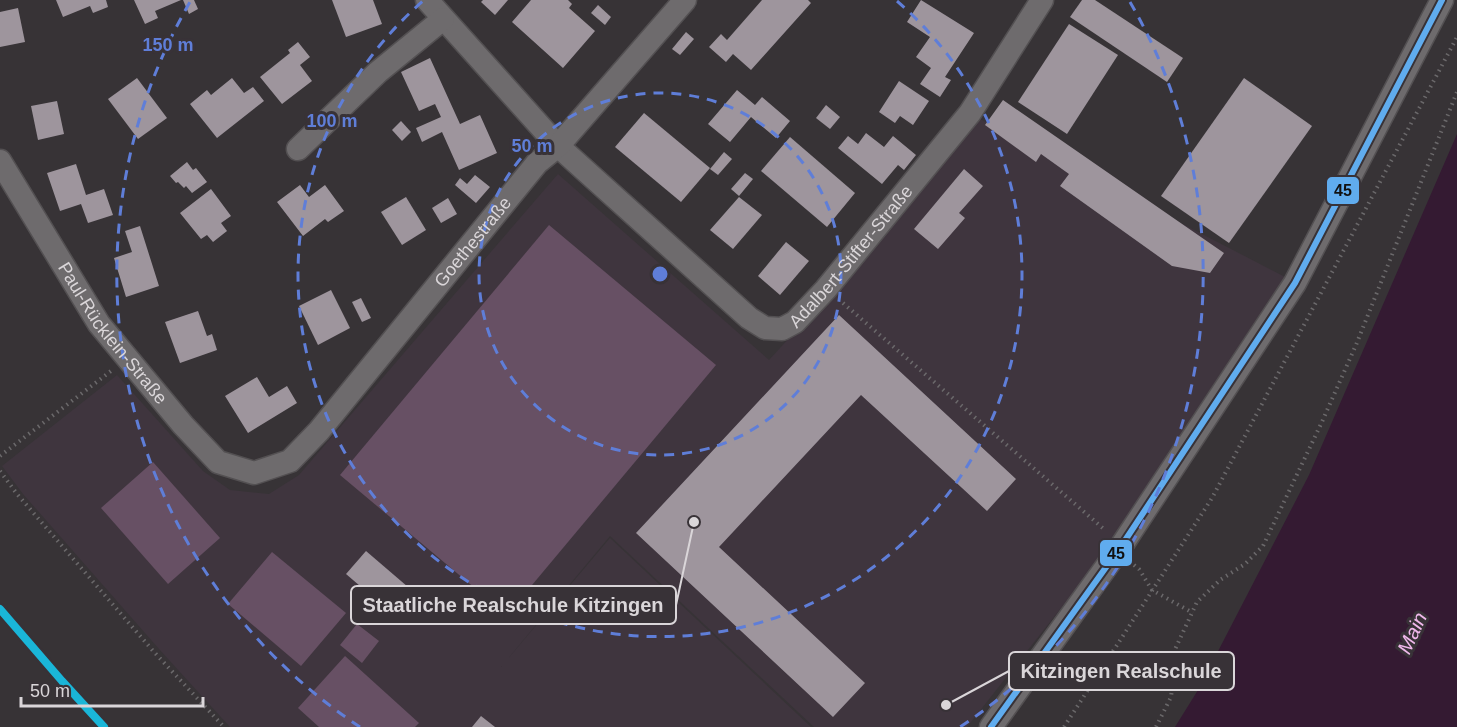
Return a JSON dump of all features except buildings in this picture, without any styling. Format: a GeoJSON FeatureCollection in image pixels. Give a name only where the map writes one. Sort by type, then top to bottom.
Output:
{"type":"FeatureCollection","features":[{"type":"Feature","properties":{"kind":"street"},"geometry":{"type":"LineString","coordinates":[[428,0],[558,147]]}},
{"type":"Feature","properties":{"kind":"street","name":"Goethestraße"},"geometry":{"type":"LineString","coordinates":[[254,473],[290,461],[319,431],[537,163],[558,147],[685,0]]}},
{"type":"Feature","properties":{"kind":"street","name":"Adalbert-Stifter-Straße"},"geometry":{"type":"LineString","coordinates":[[558,147],[749,318],[765,328],[782,329],[795,322],[826,289],[970,113],[1042,0]]}},
{"type":"Feature","properties":{"kind":"street"},"geometry":{"type":"LineString","coordinates":[[991,727],[1119,549],[1295,283],[1442,0]]}},
{"type":"Feature","properties":{"kind":"street"},"geometry":{"type":"LineString","coordinates":[[298,149],[378,72],[443,19]]}},
{"type":"Feature","properties":{"kind":"street","name":"Paul-Rücklein-Straße"},"geometry":{"type":"LineString","coordinates":[[0,161],[99,324],[183,425],[218,462],[254,473]]}},
{"type":"Feature","properties":{"kind":"path"},"geometry":{"type":"LineString","coordinates":[[1064,727],[1212,498],[1457,37]]}},
{"type":"Feature","properties":{"kind":"path"},"geometry":{"type":"LineString","coordinates":[[1156,727],[1171,697],[1174,672],[1171,658],[1197,602],[1220,580],[1245,564],[1263,546],[1321,424],[1356,345],[1457,92]]}},
{"type":"Feature","properties":{"kind":"path"},"geometry":{"type":"LineString","coordinates":[[826,289],[1119,549],[1139,568],[1152,590],[1192,612]]}},
{"type":"Feature","properties":{"kind":"path"},"geometry":{"type":"LineString","coordinates":[[0,456],[128,358]]}},
{"type":"Feature","properties":{"kind":"path"},"geometry":{"type":"LineString","coordinates":[[0,471],[16,494],[146,643],[224,727]]}},
{"type":"Feature","properties":{"kind":"shaded area"},"geometry":{"type":"Polygon","coordinates":[[[980,119],[1287,278],[1115,540],[967,727],[814,727],[610,536],[501,667],[610,538],[811,727],[230,727],[23,494],[2,466],[117,375],[203,471],[230,490],[269,494],[299,475],[558,174],[769,360],[827,297],[980,119]]]}},
{"type":"Feature","properties":{"kind":"shaded area"},"geometry":{"type":"Polygon","coordinates":[[[549,225],[716,365],[507,615],[340,475],[549,225]]]}},
{"type":"Feature","properties":{"kind":"shaded area"},"geometry":{"type":"Polygon","coordinates":[[[153,462],[220,538],[168,584],[101,508],[153,462]]]}},
{"type":"Feature","properties":{"kind":"shaded area"},"geometry":{"type":"Polygon","coordinates":[[[272,552],[346,613],[301,666],[228,604],[272,552]]]}},
{"type":"Feature","properties":{"kind":"shaded area"},"geometry":{"type":"Polygon","coordinates":[[[357,624],[379,641],[362,663],[340,645],[357,624]]]}},
{"type":"Feature","properties":{"kind":"shaded area"},"geometry":{"type":"Polygon","coordinates":[[[345,656],[419,723],[415,727],[319,727],[298,708],[345,656]]]}},
{"type":"Feature","properties":{"kind":"water","name":"Main"},"geometry":{"type":"Polygon","coordinates":[[[1457,134],[1457,727],[1175,727],[1198,690],[1309,475],[1457,134]]]}},
{"type":"Feature","properties":{"kind":"transit line","name":"45"},"geometry":{"type":"LineString","coordinates":[[991,727],[1122,545],[1295,283],[1442,0]]}},
{"type":"Feature","properties":{"kind":"transit line"},"geometry":{"type":"LineString","coordinates":[[0,609],[104,727]]}},
{"type":"Feature","properties":{"kind":"place","name":"Staatliche Realschule Kitzingen"},"geometry":{"type":"Point","coordinates":[694,522]}},
{"type":"Feature","properties":{"kind":"place","name":"Kitzingen Realschule"},"geometry":{"type":"Point","coordinates":[946,705]}}]}
